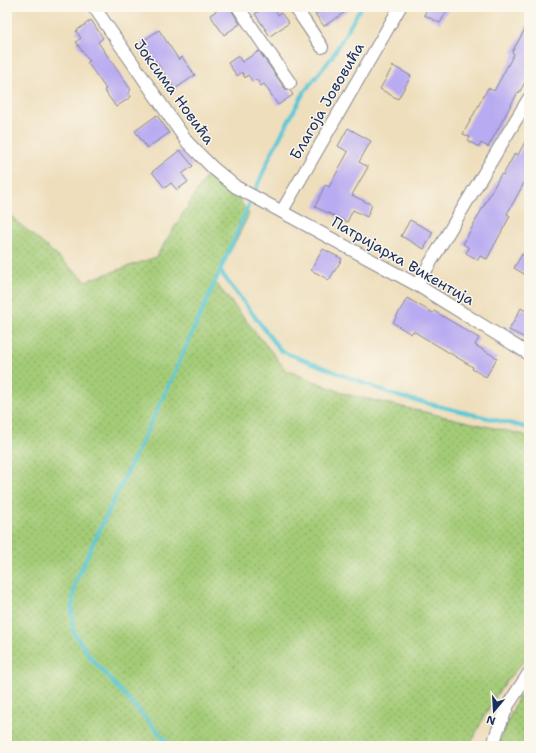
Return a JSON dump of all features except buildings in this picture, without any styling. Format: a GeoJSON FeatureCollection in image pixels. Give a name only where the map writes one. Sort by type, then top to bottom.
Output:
{"type":"FeatureCollection","features":[{"type":"Feature","properties":{"kind":"street","name":"Јоксима Новића"},"geometry":{"type":"LineString","coordinates":[[94,7],[188,143],[213,168],[236,187],[258,198]]}},
{"type":"Feature","properties":{"kind":"street"},"geometry":{"type":"LineString","coordinates":[[238,7],[290,83]]}},
{"type":"Feature","properties":{"kind":"street"},"geometry":{"type":"LineString","coordinates":[[295,7],[322,47]]}},
{"type":"Feature","properties":{"kind":"street","name":"Благоја Јововића"},"geometry":{"type":"LineString","coordinates":[[282,211],[400,7]]}},
{"type":"Feature","properties":{"kind":"street"},"geometry":{"type":"LineString","coordinates":[[417,285],[529,98]]}},
{"type":"Feature","properties":{"kind":"street","name":"Патријарха Викентија"},"geometry":{"type":"LineString","coordinates":[[258,198],[417,285],[529,354]]}},
{"type":"Feature","properties":{"kind":"street"},"geometry":{"type":"LineString","coordinates":[[493,746],[508,705],[529,673]]}},
{"type":"Feature","properties":{"kind":"green space"},"geometry":{"type":"Polygon","coordinates":[[[207,175],[238,198],[249,214],[215,282],[286,370],[346,394],[529,436],[529,657],[514,672],[495,698],[470,746],[7,746],[7,213],[86,281],[156,257],[207,175]]]}},
{"type":"Feature","properties":{"kind":"green space"},"geometry":{"type":"Polygon","coordinates":[[[519,696],[529,711],[529,746],[499,746],[501,736],[519,696]]]}},
{"type":"Feature","properties":{"kind":"waterway"},"geometry":{"type":"LineString","coordinates":[[171,746],[90,657],[73,631],[72,608],[75,583],[167,389],[272,152],[304,92],[332,57],[361,7]]}},
{"type":"Feature","properties":{"kind":"waterway"},"geometry":{"type":"LineString","coordinates":[[220,271],[281,351],[397,396],[529,428]]}}]}
